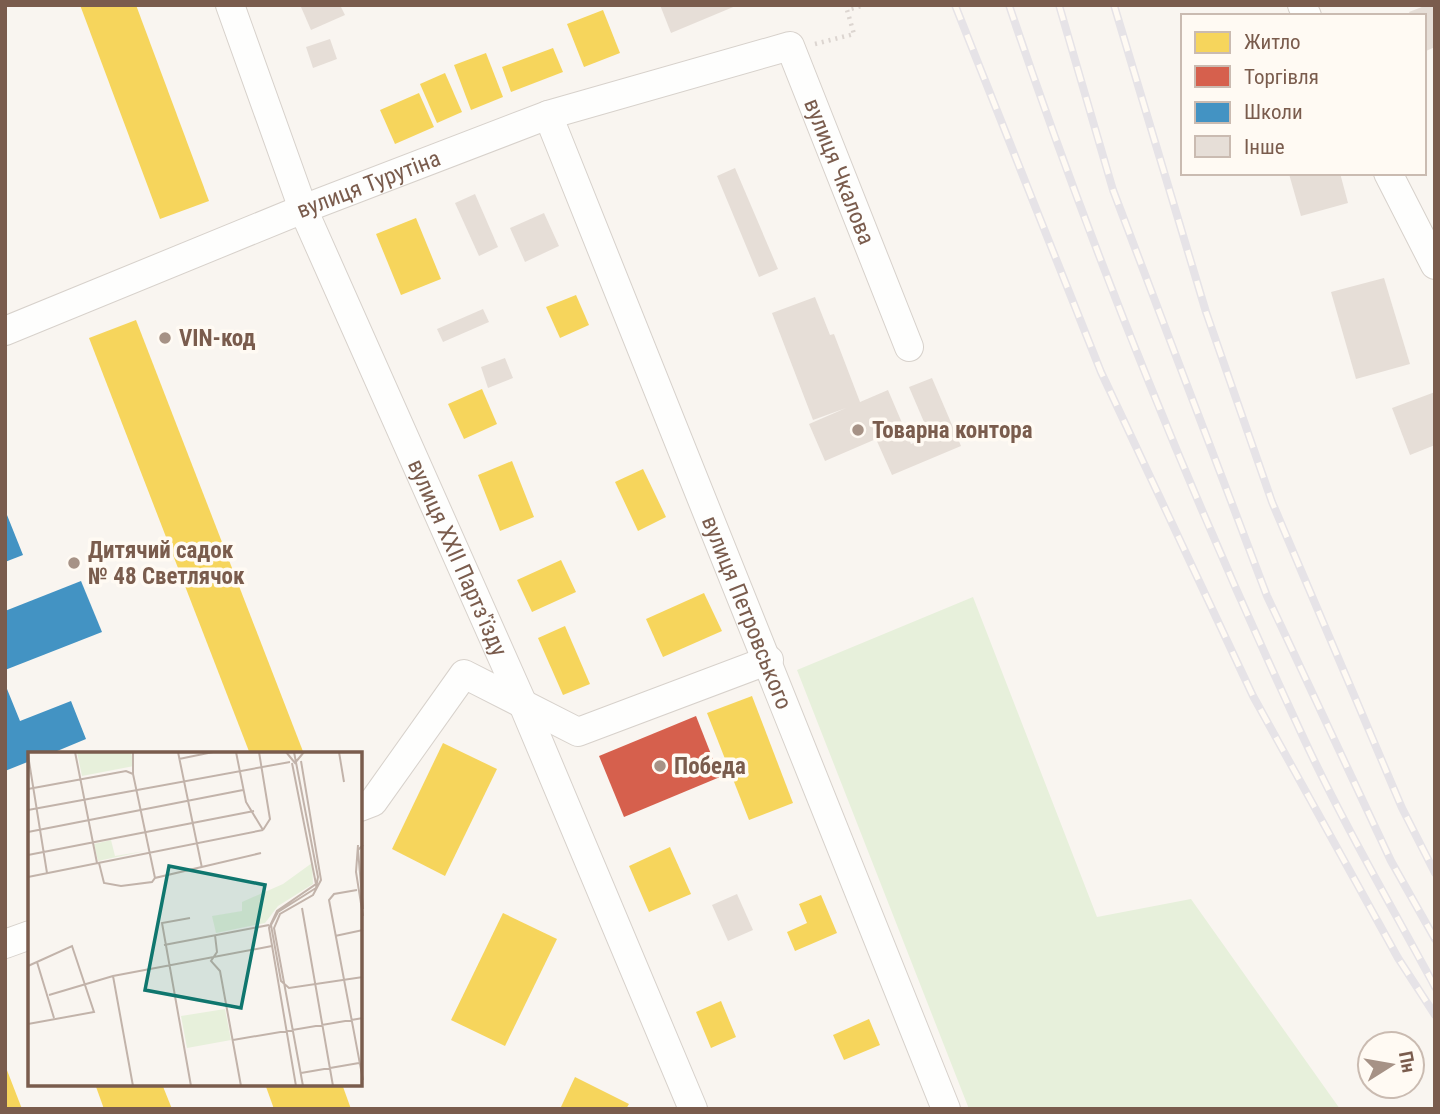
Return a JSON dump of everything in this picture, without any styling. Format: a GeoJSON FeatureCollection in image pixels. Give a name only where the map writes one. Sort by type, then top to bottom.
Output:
{"type":"FeatureCollection","features":[{"type":"Feature","properties":{"kind":"street","name":"вулиця XXII Партз'їзду"},"geometry":{"type":"LineString","coordinates":[[230,5],[303,209],[522,702],[693,1109]]}},
{"type":"Feature","properties":{"kind":"street","name":"вулиця Чкалова"},"geometry":{"type":"LineString","coordinates":[[738,59],[790,46],[909,347]]}},
{"type":"Feature","properties":{"kind":"street","name":"вулиця Турутіна"},"geometry":{"type":"LineString","coordinates":[[5,331],[303,209],[548,114],[738,59]]}},
{"type":"Feature","properties":{"kind":"street","name":"вулиця Петровського"},"geometry":{"type":"LineString","coordinates":[[548,114],[769,660],[946,1109]]}},
{"type":"Feature","properties":{"kind":"street"},"geometry":{"type":"LineString","coordinates":[[1389,175],[1435,265]]}},
{"type":"Feature","properties":{"kind":"street"},"geometry":{"type":"LineString","coordinates":[[362,806],[373,802],[464,674],[578,732],[769,660]]}},
{"type":"Feature","properties":{"kind":"street"},"geometry":{"type":"LineString","coordinates":[[5,944],[28,936]]}},
{"type":"Feature","properties":{"kind":"path"},"geometry":{"type":"LineString","coordinates":[[830,43],[854,34],[847,10],[865,5]]}},
{"type":"Feature","properties":{"kind":"green space"},"geometry":{"type":"Polygon","coordinates":[[[973,597],[1097,917],[1191,899],[1340,1109],[969,1109],[797,670],[973,597]]]}},
{"type":"Feature","properties":{"kind":"building: Житло"},"geometry":{"type":"Polygon","coordinates":[[[80,5],[136,5],[209,201],[160,219],[80,5]]]}},
{"type":"Feature","properties":{"kind":"building: Житло"},"geometry":{"type":"Polygon","coordinates":[[[603,10],[620,53],[584,67],[567,24],[603,10]]]}},
{"type":"Feature","properties":{"kind":"building: Житло"},"geometry":{"type":"Polygon","coordinates":[[[553,48],[563,72],[511,92],[502,67],[553,48]]]}},
{"type":"Feature","properties":{"kind":"building: Житло"},"geometry":{"type":"Polygon","coordinates":[[[486,53],[503,97],[471,110],[454,65],[486,53]]]}},
{"type":"Feature","properties":{"kind":"building: Житло"},"geometry":{"type":"Polygon","coordinates":[[[445,73],[462,112],[437,123],[420,84],[445,73]]]}},
{"type":"Feature","properties":{"kind":"building: Житло"},"geometry":{"type":"Polygon","coordinates":[[[419,93],[434,127],[395,144],[380,110],[419,93]]]}},
{"type":"Feature","properties":{"kind":"building: Житло"},"geometry":{"type":"Polygon","coordinates":[[[416,218],[441,279],[401,295],[376,234],[416,218]]]}},
{"type":"Feature","properties":{"kind":"building: Житло"},"geometry":{"type":"Polygon","coordinates":[[[576,295],[589,325],[560,338],[546,307],[576,295]]]}},
{"type":"Feature","properties":{"kind":"building: Житло"},"geometry":{"type":"Polygon","coordinates":[[[136,320],[303,752],[249,752],[89,338],[136,320]]]}},
{"type":"Feature","properties":{"kind":"building: Житло"},"geometry":{"type":"Polygon","coordinates":[[[482,389],[497,424],[464,439],[448,404],[482,389]]]}},
{"type":"Feature","properties":{"kind":"building: Житло"},"geometry":{"type":"Polygon","coordinates":[[[512,461],[534,517],[500,531],[478,475],[512,461]]]}},
{"type":"Feature","properties":{"kind":"building: Житло"},"geometry":{"type":"Polygon","coordinates":[[[643,469],[666,517],[638,531],[615,482],[643,469]]]}},
{"type":"Feature","properties":{"kind":"building: Житло"},"geometry":{"type":"Polygon","coordinates":[[[561,560],[576,592],[532,612],[517,580],[561,560]]]}},
{"type":"Feature","properties":{"kind":"building: Житло"},"geometry":{"type":"Polygon","coordinates":[[[704,593],[722,631],[663,657],[646,619],[704,593]]]}},
{"type":"Feature","properties":{"kind":"building: Житло"},"geometry":{"type":"Polygon","coordinates":[[[565,626],[590,684],[563,695],[538,638],[565,626]]]}},
{"type":"Feature","properties":{"kind":"building: Житло"},"geometry":{"type":"Polygon","coordinates":[[[752,696],[793,803],[749,820],[707,713],[752,696]]]}},
{"type":"Feature","properties":{"kind":"building: Житло"},"geometry":{"type":"Polygon","coordinates":[[[443,743],[497,769],[445,876],[392,849],[443,743]]]}},
{"type":"Feature","properties":{"kind":"building: Житло"},"geometry":{"type":"Polygon","coordinates":[[[670,847],[691,894],[649,912],[629,866],[670,847]]]}},
{"type":"Feature","properties":{"kind":"building: Житло"},"geometry":{"type":"Polygon","coordinates":[[[821,895],[837,933],[795,951],[787,932],[807,923],[799,904],[821,895]]]}},
{"type":"Feature","properties":{"kind":"building: Житло"},"geometry":{"type":"Polygon","coordinates":[[[503,913],[557,939],[505,1046],[451,1020],[503,913]]]}},
{"type":"Feature","properties":{"kind":"building: Житло"},"geometry":{"type":"Polygon","coordinates":[[[721,1001],[736,1037],[711,1048],[696,1012],[721,1001]]]}},
{"type":"Feature","properties":{"kind":"building: Житло"},"geometry":{"type":"Polygon","coordinates":[[[869,1019],[880,1045],[844,1060],[833,1035],[869,1019]]]}},
{"type":"Feature","properties":{"kind":"building: Житло"},"geometry":{"type":"Polygon","coordinates":[[[5,1065],[22,1109],[5,1109],[5,1065]]]}},
{"type":"Feature","properties":{"kind":"building: Житло"},"geometry":{"type":"Polygon","coordinates":[[[575,1077],[629,1104],[626,1109],[560,1109],[575,1077]]]}},
{"type":"Feature","properties":{"kind":"building: Житло"},"geometry":{"type":"Polygon","coordinates":[[[96,1086],[163,1086],[172,1109],[104,1109],[96,1086]]]}},
{"type":"Feature","properties":{"kind":"building: Житло"},"geometry":{"type":"Polygon","coordinates":[[[266,1086],[343,1086],[351,1109],[274,1109],[266,1086]]]}},
{"type":"Feature","properties":{"kind":"building: Торгівля","name":"Победа"},"geometry":{"type":"Polygon","coordinates":[[[696,716],[720,777],[624,817],[599,756],[696,716]]]}},
{"type":"Feature","properties":{"kind":"building: Школи"},"geometry":{"type":"Polygon","coordinates":[[[5,510],[23,555],[5,562],[5,510]]]}},
{"type":"Feature","properties":{"kind":"building: Школи"},"geometry":{"type":"Polygon","coordinates":[[[81,581],[102,632],[5,670],[5,611],[81,581]]]}},
{"type":"Feature","properties":{"kind":"building: Школи"},"geometry":{"type":"Polygon","coordinates":[[[5,684],[20,721],[71,701],[86,739],[55,752],[28,752],[28,762],[5,771],[5,684]]]}},
{"type":"Feature","properties":{"kind":"building: Інше"},"geometry":{"type":"Polygon","coordinates":[[[340,5],[345,15],[311,30],[301,7],[340,5]]]}},
{"type":"Feature","properties":{"kind":"building: Інше"},"geometry":{"type":"Polygon","coordinates":[[[660,5],[738,5],[671,33],[660,5]]]}},
{"type":"Feature","properties":{"kind":"building: Інше"},"geometry":{"type":"Polygon","coordinates":[[[1435,5],[1435,47],[1426,51],[1426,14],[1409,12],[1435,5]]]}},
{"type":"Feature","properties":{"kind":"building: Інше"},"geometry":{"type":"Polygon","coordinates":[[[330,39],[337,59],[313,68],[306,47],[330,39]]]}},
{"type":"Feature","properties":{"kind":"building: Інше"},"geometry":{"type":"Polygon","coordinates":[[[735,168],[778,269],[759,277],[717,176],[735,168]]]}},
{"type":"Feature","properties":{"kind":"building: Інше"},"geometry":{"type":"Polygon","coordinates":[[[1289,175],[1341,175],[1348,203],[1301,216],[1289,175]]]}},
{"type":"Feature","properties":{"kind":"building: Інше"},"geometry":{"type":"Polygon","coordinates":[[[475,194],[498,247],[479,256],[455,203],[475,194]]]}},
{"type":"Feature","properties":{"kind":"building: Інше"},"geometry":{"type":"Polygon","coordinates":[[[544,213],[559,246],[525,262],[510,228],[544,213]]]}},
{"type":"Feature","properties":{"kind":"building: Інше"},"geometry":{"type":"Polygon","coordinates":[[[1384,278],[1410,364],[1356,379],[1331,292],[1384,278]]]}},
{"type":"Feature","properties":{"kind":"building: Інше"},"geometry":{"type":"Polygon","coordinates":[[[815,297],[830,335],[834,334],[860,402],[888,390],[911,444],[930,436],[909,387],[932,378],[961,446],[892,475],[876,439],[825,461],[809,424],[846,408],[813,420],[772,313],[815,297]]]}},
{"type":"Feature","properties":{"kind":"building: Інше"},"geometry":{"type":"Polygon","coordinates":[[[483,309],[489,322],[443,342],[437,329],[483,309]]]}},
{"type":"Feature","properties":{"kind":"building: Інше"},"geometry":{"type":"Polygon","coordinates":[[[505,358],[513,378],[488,388],[481,367],[505,358]]]}},
{"type":"Feature","properties":{"kind":"building: Інше"},"geometry":{"type":"Polygon","coordinates":[[[1435,392],[1435,445],[1410,455],[1392,408],[1435,392]]]}},
{"type":"Feature","properties":{"kind":"building: Інше"},"geometry":{"type":"Polygon","coordinates":[[[737,894],[753,930],[728,941],[712,905],[737,894]]]}},
{"type":"Feature","properties":{"kind":"railway"},"geometry":{"type":"LineString","coordinates":[[955,5],[1101,372],[1253,696],[1398,958],[1435,1015]]}},
{"type":"Feature","properties":{"kind":"railway"},"geometry":{"type":"LineString","coordinates":[[1009,5],[1110,284],[1223,559],[1319,770],[1435,987]]}},
{"type":"Feature","properties":{"kind":"railway"},"geometry":{"type":"LineString","coordinates":[[1059,5],[1113,190],[1267,596],[1391,861],[1435,939]]}},
{"type":"Feature","properties":{"kind":"railway"},"geometry":{"type":"LineString","coordinates":[[1114,5],[1206,312],[1272,502],[1402,808],[1435,873]]}},
{"type":"Feature","properties":{"kind":"place","name":"VIN-код"},"geometry":{"type":"Point","coordinates":[165,338]}},
{"type":"Feature","properties":{"kind":"place","name":"Товарна контора"},"geometry":{"type":"Point","coordinates":[858,430]}},
{"type":"Feature","properties":{"kind":"place","name":"Дитячий садок № 48 Светлячок"},"geometry":{"type":"Point","coordinates":[74,563]}},
{"type":"Feature","properties":{"kind":"place","name":"Победа"},"geometry":{"type":"Point","coordinates":[660,766]}}]}
